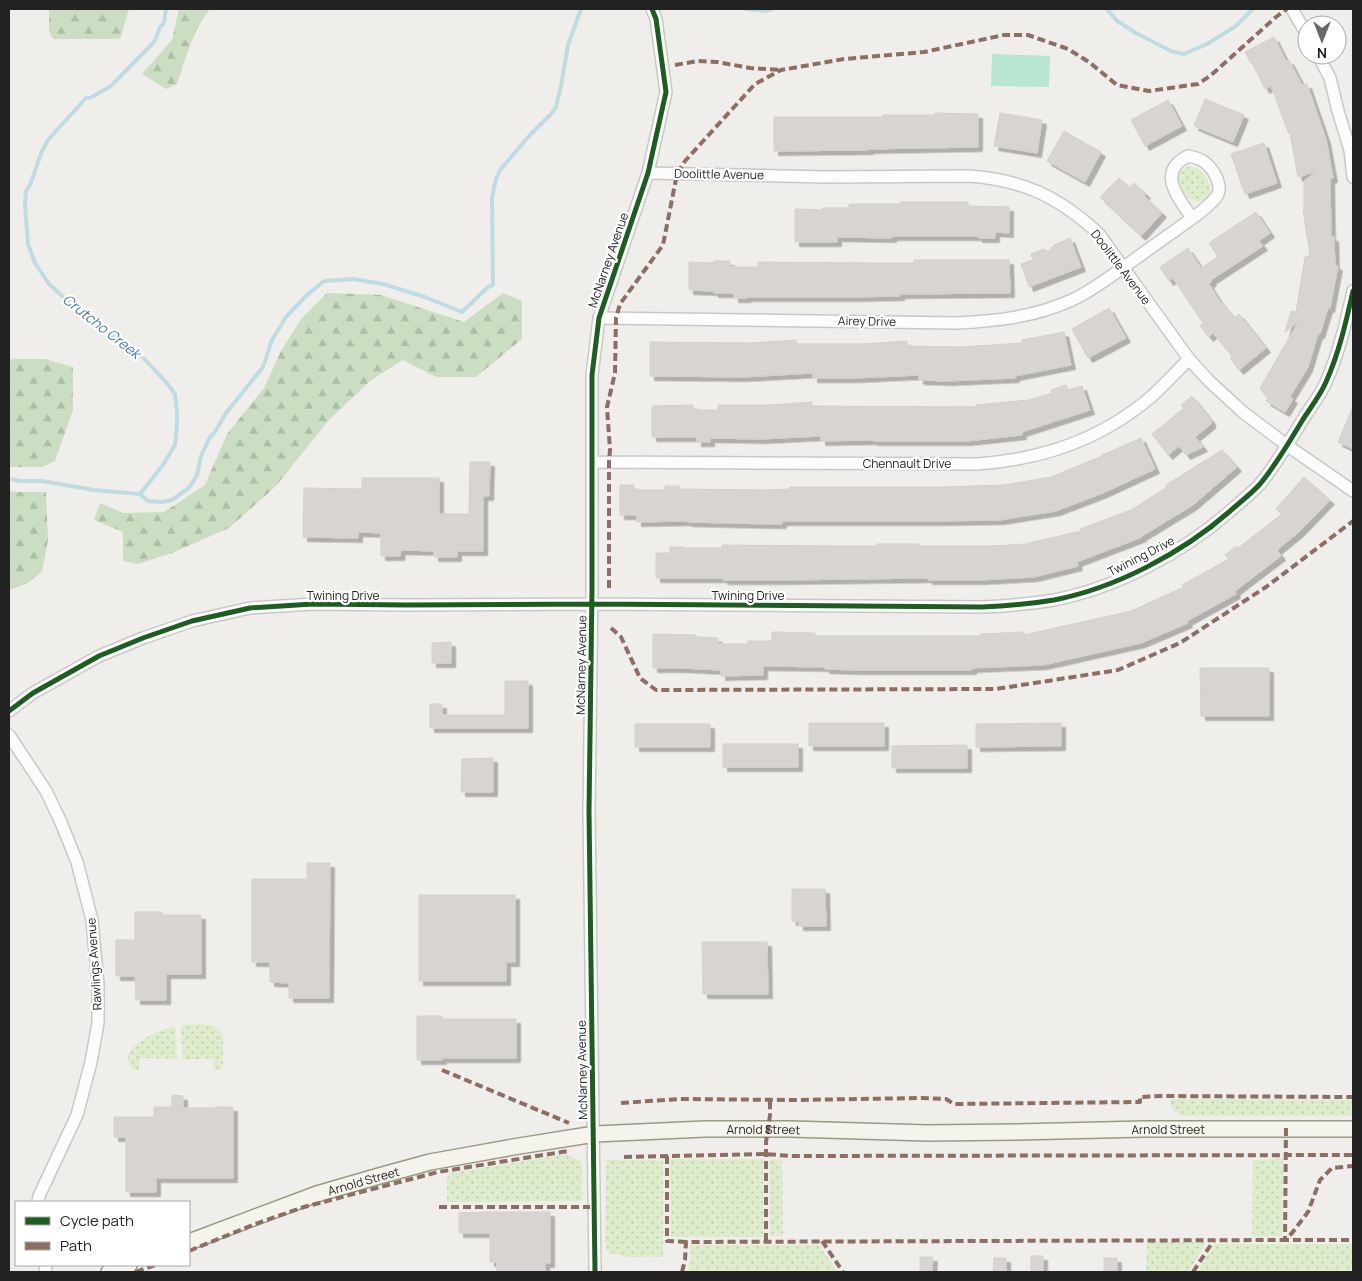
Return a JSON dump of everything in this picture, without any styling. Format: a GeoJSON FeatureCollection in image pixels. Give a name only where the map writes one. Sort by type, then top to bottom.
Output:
{"type":"FeatureCollection","features":[{"type":"Feature","properties":{"kind":"main road","name":"Arnold Street"},"geometry":{"type":"LineString","coordinates":[[190,1242],[317,1194],[379,1176],[438,1161],[593,1135],[705,1129],[790,1129],[928,1133],[1144,1129],[1353,1129]]}},
{"type":"Feature","properties":{"kind":"main road"},"geometry":{"type":"LineString","coordinates":[[109,1272],[126,1266]]}},
{"type":"Feature","properties":{"kind":"street","name":"McNarney Avenue"},"geometry":{"type":"LineString","coordinates":[[595,1272],[589,810],[593,462],[592,375],[599,318],[648,173],[666,92],[656,19],[652,9]]}},
{"type":"Feature","properties":{"kind":"street"},"geometry":{"type":"LineString","coordinates":[[1323,65],[1330,78],[1350,150],[1353,177]]}},
{"type":"Feature","properties":{"kind":"street"},"geometry":{"type":"LineString","coordinates":[[1188,156],[1204,161],[1212,170],[1218,181],[1219,188],[1218,196],[1192,218],[1178,196],[1172,178],[1172,170],[1177,163],[1188,156]]}},
{"type":"Feature","properties":{"kind":"street","name":"Doolittle Avenue"},"geometry":{"type":"LineString","coordinates":[[648,173],[826,177],[969,176],[1010,182],[1030,188],[1065,206],[1082,218],[1099,234],[1189,359],[1209,381],[1244,413],[1353,491]]}},
{"type":"Feature","properties":{"kind":"street","name":"Airey Drive"},"geometry":{"type":"LineString","coordinates":[[599,318],[935,322],[1008,319],[1046,310],[1071,301],[1088,292],[1192,218]]}},
{"type":"Feature","properties":{"kind":"street","name":"Twining Drive"},"geometry":{"type":"LineString","coordinates":[[9,711],[33,693],[98,656],[192,621],[250,608],[313,604],[982,607],[1010,606],[1055,600],[1107,585],[1187,544],[1220,519],[1259,485],[1288,446],[1325,383],[1341,341],[1353,291]]}},
{"type":"Feature","properties":{"kind":"street","name":"Chennault Drive"},"geometry":{"type":"LineString","coordinates":[[593,462],[978,464],[1018,460],[1084,440],[1116,422],[1150,397],[1189,359]]}},
{"type":"Feature","properties":{"kind":"street","name":"Rawlings Avenue"},"geometry":{"type":"LineString","coordinates":[[9,735],[46,792],[77,862],[92,920],[98,984],[98,1023],[91,1062],[76,1115],[38,1201]]}},
{"type":"Feature","properties":{"kind":"green space"},"geometry":{"type":"Polygon","coordinates":[[[49,9],[129,9],[120,39],[53,39],[49,31],[49,9]]]}},
{"type":"Feature","properties":{"kind":"green space"},"geometry":{"type":"Polygon","coordinates":[[[179,9],[210,9],[194,36],[177,84],[166,89],[142,74],[172,40],[179,9]]]}},
{"type":"Feature","properties":{"kind":"green space"},"geometry":{"type":"Polygon","coordinates":[[[992,54],[1050,56],[1049,87],[991,86],[992,54]]]}},
{"type":"Feature","properties":{"kind":"green space"},"geometry":{"type":"Polygon","coordinates":[[[1189,166],[1198,169],[1208,181],[1210,191],[1209,196],[1205,200],[1194,201],[1182,189],[1178,176],[1189,166]]]}},
{"type":"Feature","properties":{"kind":"green space"},"geometry":{"type":"Polygon","coordinates":[[[327,293],[381,295],[464,322],[503,293],[522,301],[522,339],[476,377],[436,377],[403,360],[370,381],[329,420],[275,487],[229,528],[172,553],[138,564],[123,561],[123,532],[94,520],[100,503],[123,513],[164,512],[205,485],[227,434],[264,388],[281,351],[301,319],[327,293]]]}},
{"type":"Feature","properties":{"kind":"green space"},"geometry":{"type":"Polygon","coordinates":[[[9,359],[45,359],[73,367],[73,410],[55,461],[42,467],[9,467],[9,359]]]}},
{"type":"Feature","properties":{"kind":"green space"},"geometry":{"type":"Polygon","coordinates":[[[9,491],[46,492],[48,540],[42,572],[26,584],[9,590],[9,491]]]}},
{"type":"Feature","properties":{"kind":"green space"},"geometry":{"type":"Polygon","coordinates":[[[199,1024],[212,1026],[221,1032],[223,1038],[223,1065],[221,1070],[214,1070],[214,1059],[183,1059],[181,1025],[199,1024]]]}},
{"type":"Feature","properties":{"kind":"green space"},"geometry":{"type":"Polygon","coordinates":[[[175,1026],[177,1059],[140,1058],[139,1070],[134,1070],[129,1062],[129,1055],[133,1048],[149,1036],[175,1026]]]}},
{"type":"Feature","properties":{"kind":"green space"},"geometry":{"type":"Polygon","coordinates":[[[1170,1099],[1353,1100],[1353,1116],[1180,1116],[1171,1107],[1170,1099]]]}},
{"type":"Feature","properties":{"kind":"green space"},"geometry":{"type":"Polygon","coordinates":[[[566,1154],[580,1160],[582,1166],[582,1201],[447,1202],[447,1178],[451,1173],[566,1154]]]}},
{"type":"Feature","properties":{"kind":"green space"},"geometry":{"type":"Polygon","coordinates":[[[1283,1158],[1282,1236],[1252,1237],[1253,1160],[1283,1158]]]}},
{"type":"Feature","properties":{"kind":"green space"},"geometry":{"type":"Polygon","coordinates":[[[670,1159],[763,1159],[763,1237],[671,1237],[670,1159]]]}},
{"type":"Feature","properties":{"kind":"green space"},"geometry":{"type":"Polygon","coordinates":[[[782,1159],[783,1236],[770,1236],[769,1160],[782,1159]]]}},
{"type":"Feature","properties":{"kind":"green space"},"geometry":{"type":"Polygon","coordinates":[[[606,1160],[663,1160],[663,1257],[628,1257],[609,1253],[605,1240],[606,1160]]]}},
{"type":"Feature","properties":{"kind":"green space"},"geometry":{"type":"Polygon","coordinates":[[[1147,1242],[1203,1242],[1205,1245],[1188,1272],[1146,1272],[1147,1242]]]}},
{"type":"Feature","properties":{"kind":"green space"},"geometry":{"type":"Polygon","coordinates":[[[1215,1244],[1353,1244],[1353,1272],[1197,1272],[1215,1244]]]}},
{"type":"Feature","properties":{"kind":"green space"},"geometry":{"type":"Polygon","coordinates":[[[690,1245],[819,1245],[838,1272],[688,1272],[690,1245]]]}},
{"type":"Feature","properties":{"kind":"building"},"geometry":{"type":"Polygon","coordinates":[[[1274,37],[1286,61],[1289,60],[1302,85],[1307,84],[1326,139],[1333,178],[1330,179],[1331,237],[1334,237],[1335,266],[1338,266],[1330,308],[1328,308],[1320,334],[1318,334],[1308,367],[1290,397],[1293,399],[1285,412],[1266,401],[1268,399],[1260,388],[1299,321],[1285,332],[1291,311],[1296,312],[1305,257],[1310,256],[1303,210],[1304,181],[1317,171],[1298,177],[1290,133],[1271,86],[1265,89],[1245,52],[1274,37]]]}},
{"type":"Feature","properties":{"kind":"building"},"geometry":{"type":"Polygon","coordinates":[[[1205,99],[1244,115],[1233,142],[1194,126],[1205,99]]]}},
{"type":"Feature","properties":{"kind":"building"},"geometry":{"type":"Polygon","coordinates":[[[1168,100],[1182,126],[1145,146],[1131,120],[1168,100]]]}},
{"type":"Feature","properties":{"kind":"building"},"geometry":{"type":"Polygon","coordinates":[[[935,113],[978,114],[978,147],[774,151],[774,117],[883,117],[883,115],[935,115],[935,113]]]}},
{"type":"Feature","properties":{"kind":"building"},"geometry":{"type":"Polygon","coordinates":[[[1000,113],[1042,120],[1037,153],[994,146],[1000,113]]]}},
{"type":"Feature","properties":{"kind":"building"},"geometry":{"type":"Polygon","coordinates":[[[1064,131],[1101,152],[1085,182],[1047,161],[1064,131]]]}},
{"type":"Feature","properties":{"kind":"building"},"geometry":{"type":"Polygon","coordinates":[[[1264,143],[1277,183],[1245,194],[1231,154],[1264,143]]]}},
{"type":"Feature","properties":{"kind":"building"},"geometry":{"type":"Polygon","coordinates":[[[1119,178],[1130,188],[1134,183],[1146,194],[1144,196],[1162,213],[1141,236],[1100,197],[1119,178]]]}},
{"type":"Feature","properties":{"kind":"building"},"geometry":{"type":"Polygon","coordinates":[[[901,202],[968,202],[968,206],[1009,207],[1009,233],[995,232],[995,238],[978,238],[978,236],[837,237],[837,242],[795,242],[795,209],[822,210],[823,208],[849,208],[849,204],[901,204],[901,202]]]}},
{"type":"Feature","properties":{"kind":"building"},"geometry":{"type":"Polygon","coordinates":[[[1256,212],[1270,233],[1259,241],[1263,246],[1211,280],[1209,284],[1234,318],[1239,314],[1266,348],[1239,370],[1230,358],[1232,356],[1213,333],[1209,337],[1200,326],[1203,323],[1173,278],[1169,281],[1160,267],[1188,248],[1201,268],[1218,257],[1209,243],[1256,212]]]}},
{"type":"Feature","properties":{"kind":"building"},"geometry":{"type":"Polygon","coordinates":[[[1070,238],[1081,267],[1029,287],[1021,264],[1033,260],[1031,254],[1044,249],[1048,252],[1054,245],[1070,238]]]}},
{"type":"Feature","properties":{"kind":"building"},"geometry":{"type":"Polygon","coordinates":[[[914,260],[1009,260],[1010,293],[734,298],[734,293],[689,290],[689,262],[714,263],[714,261],[730,261],[730,267],[758,267],[758,262],[914,263],[914,260]]]}},
{"type":"Feature","properties":{"kind":"building"},"geometry":{"type":"Polygon","coordinates":[[[1109,308],[1126,338],[1088,358],[1072,329],[1109,308]]]}},
{"type":"Feature","properties":{"kind":"building"},"geometry":{"type":"Polygon","coordinates":[[[1064,332],[1071,365],[1015,376],[1015,378],[948,381],[919,380],[919,375],[813,378],[813,373],[743,377],[650,376],[650,342],[750,343],[796,340],[797,344],[864,344],[907,341],[907,346],[961,347],[1023,343],[1022,340],[1064,332]]]}},
{"type":"Feature","properties":{"kind":"building"},"geometry":{"type":"Polygon","coordinates":[[[1066,385],[1068,390],[1082,386],[1090,410],[1022,432],[1022,435],[967,441],[821,441],[821,436],[761,439],[710,438],[710,442],[697,442],[697,437],[652,437],[652,406],[693,405],[693,410],[718,410],[718,405],[769,405],[812,402],[812,406],[976,407],[976,405],[1029,400],[1052,393],[1051,390],[1066,385]]]}},
{"type":"Feature","properties":{"kind":"building"},"geometry":{"type":"Polygon","coordinates":[[[1192,396],[1211,420],[1211,424],[1195,437],[1203,447],[1186,455],[1179,446],[1168,455],[1152,434],[1184,408],[1181,405],[1192,396]]]}},
{"type":"Feature","properties":{"kind":"building"},"geometry":{"type":"Polygon","coordinates":[[[1353,407],[1353,449],[1338,442],[1353,407]]]}},
{"type":"Feature","properties":{"kind":"building"},"geometry":{"type":"Polygon","coordinates":[[[1141,438],[1155,469],[1103,493],[1056,511],[1000,520],[782,521],[782,524],[769,524],[687,521],[637,522],[637,515],[620,515],[620,485],[634,485],[634,490],[665,490],[665,486],[679,486],[679,489],[766,490],[790,489],[790,487],[1004,485],[1051,477],[1141,438]]]}},
{"type":"Feature","properties":{"kind":"building"},"geometry":{"type":"Polygon","coordinates":[[[1222,450],[1237,467],[1193,505],[1142,537],[1077,562],[1078,566],[1034,577],[981,580],[928,580],[928,578],[723,580],[723,578],[656,578],[656,553],[670,553],[670,547],[722,548],[722,545],[876,546],[876,544],[992,546],[1025,544],[1081,531],[1080,529],[1131,510],[1166,488],[1166,485],[1222,450]]]}},
{"type":"Feature","properties":{"kind":"building"},"geometry":{"type":"Polygon","coordinates":[[[470,462],[490,462],[489,496],[483,496],[483,551],[457,551],[457,557],[434,557],[434,551],[401,550],[400,556],[381,556],[381,533],[358,532],[358,538],[303,537],[304,488],[362,489],[362,478],[439,478],[439,514],[469,514],[470,462]]]}},
{"type":"Feature","properties":{"kind":"building"},"geometry":{"type":"Polygon","coordinates":[[[1304,477],[1330,500],[1299,532],[1277,550],[1281,556],[1235,591],[1236,594],[1187,621],[1188,623],[1141,643],[1043,665],[972,668],[972,670],[855,670],[825,669],[825,667],[763,666],[763,675],[721,676],[721,670],[653,668],[653,634],[696,635],[696,637],[718,638],[718,644],[748,644],[748,641],[772,641],[772,632],[815,633],[815,636],[981,636],[981,634],[1024,632],[1024,635],[1131,611],[1184,587],[1182,585],[1229,559],[1225,555],[1236,546],[1238,548],[1282,514],[1276,509],[1304,477]]]}},
{"type":"Feature","properties":{"kind":"building"},"geometry":{"type":"Polygon","coordinates":[[[451,642],[451,663],[432,663],[432,643],[451,642]]]}},
{"type":"Feature","properties":{"kind":"building"},"geometry":{"type":"Polygon","coordinates":[[[1200,668],[1269,668],[1269,716],[1201,716],[1200,668]]]}},
{"type":"Feature","properties":{"kind":"building"},"geometry":{"type":"Polygon","coordinates":[[[505,681],[528,681],[528,728],[430,728],[430,704],[442,704],[442,715],[505,715],[505,681]]]}},
{"type":"Feature","properties":{"kind":"building"},"geometry":{"type":"Polygon","coordinates":[[[809,723],[884,723],[884,746],[809,746],[809,723]]]}},
{"type":"Feature","properties":{"kind":"building"},"geometry":{"type":"Polygon","coordinates":[[[1061,723],[1061,746],[976,747],[976,724],[1061,723]]]}},
{"type":"Feature","properties":{"kind":"building"},"geometry":{"type":"Polygon","coordinates":[[[635,724],[710,724],[710,747],[635,747],[635,724]]]}},
{"type":"Feature","properties":{"kind":"building"},"geometry":{"type":"Polygon","coordinates":[[[723,744],[798,744],[798,767],[723,767],[723,744]]]}},
{"type":"Feature","properties":{"kind":"building"},"geometry":{"type":"Polygon","coordinates":[[[967,745],[967,768],[892,768],[892,746],[967,745]]]}},
{"type":"Feature","properties":{"kind":"building"},"geometry":{"type":"Polygon","coordinates":[[[493,758],[493,792],[461,792],[462,759],[493,758]]]}},
{"type":"Feature","properties":{"kind":"building"},"geometry":{"type":"Polygon","coordinates":[[[307,863],[330,863],[329,998],[289,998],[289,983],[270,982],[270,962],[252,962],[252,879],[307,879],[307,863]]]}},
{"type":"Feature","properties":{"kind":"building"},"geometry":{"type":"Polygon","coordinates":[[[792,889],[825,889],[826,926],[799,926],[799,921],[792,921],[792,889]]]}},
{"type":"Feature","properties":{"kind":"building"},"geometry":{"type":"Polygon","coordinates":[[[419,895],[515,895],[515,962],[506,962],[506,981],[419,981],[419,895]]]}},
{"type":"Feature","properties":{"kind":"building"},"geometry":{"type":"Polygon","coordinates":[[[135,912],[162,912],[162,915],[201,915],[201,974],[166,974],[166,1000],[136,1000],[135,976],[116,976],[116,940],[135,940],[135,912]]]}},
{"type":"Feature","properties":{"kind":"building"},"geometry":{"type":"Polygon","coordinates":[[[702,942],[767,942],[768,994],[703,994],[702,942]]]}},
{"type":"Feature","properties":{"kind":"building"},"geometry":{"type":"Polygon","coordinates":[[[417,1016],[442,1016],[442,1019],[516,1019],[516,1058],[417,1060],[417,1016]]]}},
{"type":"Feature","properties":{"kind":"building"},"geometry":{"type":"Polygon","coordinates":[[[172,1095],[183,1096],[183,1108],[233,1107],[233,1178],[156,1178],[156,1192],[126,1192],[126,1137],[114,1137],[114,1117],[154,1117],[154,1107],[172,1107],[172,1095]]]}},
{"type":"Feature","properties":{"kind":"building"},"geometry":{"type":"Polygon","coordinates":[[[550,1212],[550,1263],[545,1263],[545,1272],[497,1272],[497,1262],[490,1262],[490,1233],[459,1233],[459,1213],[550,1212]]]}},
{"type":"Feature","properties":{"kind":"building"},"geometry":{"type":"Polygon","coordinates":[[[1031,1256],[1043,1256],[1043,1272],[1031,1272],[1031,1256]]]}},
{"type":"Feature","properties":{"kind":"building"},"geometry":{"type":"Polygon","coordinates":[[[920,1257],[933,1257],[932,1272],[920,1272],[920,1257]]]}},
{"type":"Feature","properties":{"kind":"building"},"geometry":{"type":"Polygon","coordinates":[[[994,1258],[1006,1258],[1006,1272],[993,1272],[994,1258]]]}},
{"type":"Feature","properties":{"kind":"building"},"geometry":{"type":"Polygon","coordinates":[[[1104,1258],[1117,1258],[1117,1272],[1104,1272],[1104,1258]]]}},
{"type":"Feature","properties":{"kind":"waterway","name":"Crutcho Creek"},"geometry":{"type":"LineString","coordinates":[[140,494],[163,465],[175,445],[177,424],[175,394],[137,351],[90,321],[49,284],[35,263],[28,244],[25,205],[26,191],[48,140],[86,98],[90,98],[111,86],[153,43],[160,27],[164,23],[166,9]]}},
{"type":"Feature","properties":{"kind":"waterway"},"geometry":{"type":"LineString","coordinates":[[140,494],[148,501],[162,502],[172,500],[191,485],[197,475],[201,456],[210,437],[226,413],[263,367],[272,340],[286,317],[307,295],[324,281],[353,279],[383,284],[425,297],[462,312],[488,287],[493,285],[492,197],[496,179],[500,170],[556,107],[568,45],[581,9]]}},
{"type":"Feature","properties":{"kind":"waterway"},"geometry":{"type":"LineString","coordinates":[[746,9],[766,11],[772,9]]}},
{"type":"Feature","properties":{"kind":"waterway"},"geometry":{"type":"LineString","coordinates":[[1107,9],[1117,21],[1136,33],[1171,51],[1184,54],[1207,44],[1236,26],[1253,9]]}},
{"type":"Feature","properties":{"kind":"waterway","name":"Crutcho Creek"},"geometry":{"type":"LineString","coordinates":[[9,479],[42,481],[94,490],[140,494]]}},
{"type":"Feature","properties":{"kind":"marked path"},"geometry":{"type":"LineString","coordinates":[[609,588],[610,450],[607,407],[615,373],[616,318],[620,304],[663,245],[677,174],[685,161],[755,84],[781,70],[844,59],[924,52],[1004,35],[1028,35],[1068,49],[1089,62],[1117,85],[1149,91],[1198,84],[1210,76],[1287,9]]}},
{"type":"Feature","properties":{"kind":"marked path"},"geometry":{"type":"LineString","coordinates":[[675,65],[698,61],[781,70]]}},
{"type":"Feature","properties":{"kind":"marked path"},"geometry":{"type":"LineString","coordinates":[[611,628],[621,637],[640,678],[656,690],[996,689],[1118,670],[1180,643],[1266,587],[1353,521]]}},
{"type":"Feature","properties":{"kind":"marked path"},"geometry":{"type":"LineString","coordinates":[[442,1070],[569,1123]]}},
{"type":"Feature","properties":{"kind":"marked path"},"geometry":{"type":"LineString","coordinates":[[621,1103],[679,1099],[922,1098],[946,1099],[954,1104],[1140,1102],[1140,1097],[1161,1096],[1353,1097]]}},
{"type":"Feature","properties":{"kind":"marked path"},"geometry":{"type":"LineString","coordinates":[[766,1241],[766,1142],[770,1100]]}},
{"type":"Feature","properties":{"kind":"marked path"},"geometry":{"type":"LineString","coordinates":[[1286,1128],[1285,1240],[1353,1240]]}},
{"type":"Feature","properties":{"kind":"marked path"},"geometry":{"type":"LineString","coordinates":[[190,1251],[255,1224],[304,1207],[438,1172],[568,1151]]}},
{"type":"Feature","properties":{"kind":"marked path"},"geometry":{"type":"LineString","coordinates":[[624,1157],[766,1154],[790,1156],[1353,1155]]}},
{"type":"Feature","properties":{"kind":"marked path"},"geometry":{"type":"LineString","coordinates":[[667,1156],[667,1241],[686,1242]]}},
{"type":"Feature","properties":{"kind":"marked path"},"geometry":{"type":"LineString","coordinates":[[682,1272],[686,1242],[1285,1240],[1308,1212],[1320,1180],[1332,1168],[1353,1166]]}},
{"type":"Feature","properties":{"kind":"marked path"},"geometry":{"type":"LineString","coordinates":[[439,1207],[594,1207]]}},
{"type":"Feature","properties":{"kind":"marked path"},"geometry":{"type":"LineString","coordinates":[[1193,1272],[1214,1240]]}},
{"type":"Feature","properties":{"kind":"marked path"},"geometry":{"type":"LineString","coordinates":[[822,1241],[843,1272]]}},
{"type":"Feature","properties":{"kind":"marked path"},"geometry":{"type":"LineString","coordinates":[[136,1272],[152,1266]]}},
{"type":"Feature","properties":{"kind":"cycle path"},"geometry":{"type":"LineString","coordinates":[[595,1272],[589,811],[592,375],[599,318],[648,173],[666,92],[656,19],[652,9]]}},
{"type":"Feature","properties":{"kind":"cycle path"},"geometry":{"type":"LineString","coordinates":[[9,711],[33,693],[99,656],[192,621],[250,608],[313,604],[982,607],[1054,600],[1101,587],[1147,567],[1191,541],[1211,527],[1260,484],[1277,461],[1324,387],[1345,326],[1353,291]]}}]}
